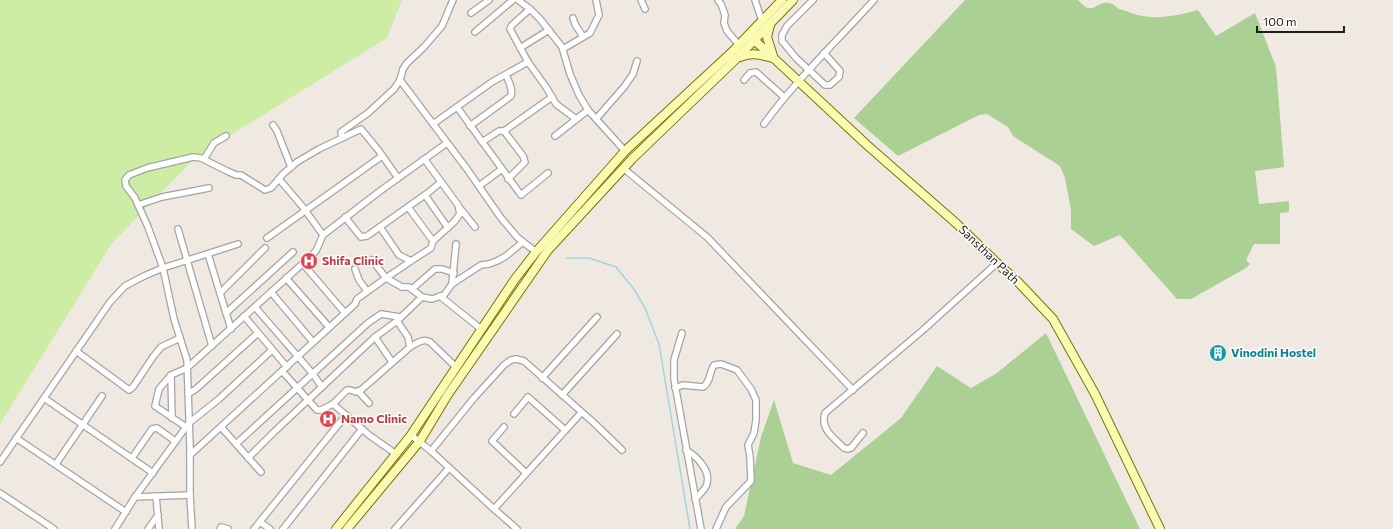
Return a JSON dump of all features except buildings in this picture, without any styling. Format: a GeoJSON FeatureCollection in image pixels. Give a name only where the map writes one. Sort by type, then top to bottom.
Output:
{"type":"FeatureCollection","features":[{"type":"Feature","properties":{"kind":"main road"},"geometry":{"type":"LineString","coordinates":[[774,58],[767,37],[766,23],[782,0]]}},
{"type":"Feature","properties":{"kind":"main road"},"geometry":{"type":"LineString","coordinates":[[347,529],[420,441],[447,396],[548,250],[623,168],[736,59],[752,37],[766,23],[793,0]]}},
{"type":"Feature","properties":{"kind":"main road"},"geometry":{"type":"LineString","coordinates":[[336,529],[411,435],[515,279],[536,252],[626,151],[739,45],[752,37]]}},
{"type":"Feature","properties":{"kind":"main road","name":"Sansthan Path"},"geometry":{"type":"LineString","coordinates":[[752,37],[867,145],[958,224],[997,263],[1017,280],[1053,318],[1095,394],[1160,529]]}},
{"type":"Feature","properties":{"kind":"main road"},"geometry":{"type":"LineString","coordinates":[[736,59],[749,54],[757,54],[774,58]]}},
{"type":"Feature","properties":{"kind":"street"},"geometry":{"type":"LineString","coordinates":[[342,138],[341,132],[379,103],[394,89],[400,80],[403,69],[407,63],[424,48],[442,26],[453,0]]}},
{"type":"Feature","properties":{"kind":"street"},"geometry":{"type":"LineString","coordinates":[[471,13],[489,0]]}},
{"type":"Feature","properties":{"kind":"street"},"geometry":{"type":"LineString","coordinates":[[475,32],[513,0]]}},
{"type":"Feature","properties":{"kind":"street"},"geometry":{"type":"LineString","coordinates":[[518,0],[530,9],[549,30],[563,49],[570,74],[579,95],[588,110],[626,151]]}},
{"type":"Feature","properties":{"kind":"street"},"geometry":{"type":"LineString","coordinates":[[563,49],[590,33],[599,15],[596,0]]}},
{"type":"Feature","properties":{"kind":"street"},"geometry":{"type":"LineString","coordinates":[[641,0],[644,9]]}},
{"type":"Feature","properties":{"kind":"street"},"geometry":{"type":"LineString","coordinates":[[718,0],[725,15],[724,23],[727,31],[739,45]]}},
{"type":"Feature","properties":{"kind":"street"},"geometry":{"type":"LineString","coordinates":[[755,0],[766,23]]}},
{"type":"Feature","properties":{"kind":"street"},"geometry":{"type":"LineString","coordinates":[[813,0],[787,26],[782,35],[782,40],[788,50],[825,85],[830,85],[839,76],[840,71],[824,53]]}},
{"type":"Feature","properties":{"kind":"street"},"geometry":{"type":"LineString","coordinates":[[764,124],[799,80],[874,0]]}},
{"type":"Feature","properties":{"kind":"street"},"geometry":{"type":"LineString","coordinates":[[530,9],[512,25],[510,29],[528,62],[556,104],[576,119]]}},
{"type":"Feature","properties":{"kind":"street"},"geometry":{"type":"LineString","coordinates":[[573,18],[583,37]]}},
{"type":"Feature","properties":{"kind":"street"},"geometry":{"type":"LineString","coordinates":[[520,48],[549,30]]}},
{"type":"Feature","properties":{"kind":"street"},"geometry":{"type":"LineString","coordinates":[[596,119],[633,74],[637,61]]}},
{"type":"Feature","properties":{"kind":"street"},"geometry":{"type":"LineString","coordinates":[[433,124],[492,82],[528,62]]}},
{"type":"Feature","properties":{"kind":"street"},"geometry":{"type":"LineString","coordinates":[[744,80],[750,73],[756,72],[784,97]]}},
{"type":"Feature","properties":{"kind":"street"},"geometry":{"type":"LineString","coordinates":[[470,126],[511,96],[511,87],[506,75]]}},
{"type":"Feature","properties":{"kind":"street"},"geometry":{"type":"LineString","coordinates":[[400,80],[501,218],[523,242],[536,252]]}},
{"type":"Feature","properties":{"kind":"street"},"geometry":{"type":"LineString","coordinates":[[482,142],[499,131],[504,131],[552,97]]}},
{"type":"Feature","properties":{"kind":"street"},"geometry":{"type":"LineString","coordinates":[[457,107],[521,195],[548,173]]}},
{"type":"Feature","properties":{"kind":"street"},"geometry":{"type":"LineString","coordinates":[[555,136],[588,110]]}},
{"type":"Feature","properties":{"kind":"street"},"geometry":{"type":"LineString","coordinates":[[273,125],[277,131],[291,167]]}},
{"type":"Feature","properties":{"kind":"street"},"geometry":{"type":"LineString","coordinates":[[192,529],[190,455],[187,425],[187,360],[180,338],[163,268],[148,227],[135,198],[126,186],[125,180],[129,174],[193,157],[204,159],[236,175],[242,175],[265,190],[271,188],[291,167],[319,149],[361,129],[398,178]]}},
{"type":"Feature","properties":{"kind":"street"},"geometry":{"type":"LineString","coordinates":[[504,131],[523,156],[525,162],[508,179]]}},
{"type":"Feature","properties":{"kind":"street"},"geometry":{"type":"LineString","coordinates":[[204,159],[214,143],[226,136]]}},
{"type":"Feature","properties":{"kind":"street"},"geometry":{"type":"LineString","coordinates":[[187,425],[172,418],[155,406],[158,389],[170,375],[187,368],[303,264],[316,251],[323,234],[447,143]]}},
{"type":"Feature","properties":{"kind":"street"},"geometry":{"type":"LineString","coordinates":[[267,238],[382,156]]}},
{"type":"Feature","properties":{"kind":"street"},"geometry":{"type":"LineString","coordinates":[[425,160],[475,227]]}},
{"type":"Feature","properties":{"kind":"street"},"geometry":{"type":"LineString","coordinates":[[623,168],[707,237],[853,390]]}},
{"type":"Feature","properties":{"kind":"street"},"geometry":{"type":"LineString","coordinates":[[479,186],[502,170]]}},
{"type":"Feature","properties":{"kind":"street"},"geometry":{"type":"LineString","coordinates":[[279,179],[323,234]]}},
{"type":"Feature","properties":{"kind":"street"},"geometry":{"type":"LineString","coordinates":[[346,217],[361,237],[367,236],[441,182]]}},
{"type":"Feature","properties":{"kind":"street"},"geometry":{"type":"LineString","coordinates":[[138,205],[162,197],[209,188]]}},
{"type":"Feature","properties":{"kind":"street"},"geometry":{"type":"LineString","coordinates":[[425,195],[448,228]]}},
{"type":"Feature","properties":{"kind":"street"},"geometry":{"type":"LineString","coordinates":[[190,455],[355,304],[356,299],[431,248],[433,241],[448,228],[460,214],[458,205]]}},
{"type":"Feature","properties":{"kind":"street"},"geometry":{"type":"LineString","coordinates":[[408,207],[433,241]]}},
{"type":"Feature","properties":{"kind":"street"},"geometry":{"type":"LineString","coordinates":[[380,227],[399,255],[411,261]]}},
{"type":"Feature","properties":{"kind":"street"},"geometry":{"type":"LineString","coordinates":[[178,229],[212,346]]}},
{"type":"Feature","properties":{"kind":"street"},"geometry":{"type":"LineString","coordinates":[[372,260],[386,278],[402,287],[409,287],[422,297],[432,299],[444,295],[452,284],[481,265],[497,262],[523,242]]}},
{"type":"Feature","properties":{"kind":"street"},"geometry":{"type":"LineString","coordinates":[[0,462],[110,302],[125,286],[163,268],[238,244]]}},
{"type":"Feature","properties":{"kind":"street"},"geometry":{"type":"LineString","coordinates":[[452,284],[456,244]]}},
{"type":"Feature","properties":{"kind":"street"},"geometry":{"type":"LineString","coordinates":[[220,293],[265,248]]}},
{"type":"Feature","properties":{"kind":"street"},"geometry":{"type":"LineString","coordinates":[[226,314],[293,252]]}},
{"type":"Feature","properties":{"kind":"street"},"geometry":{"type":"LineString","coordinates":[[208,254],[231,329]]}},
{"type":"Feature","properties":{"kind":"street"},"geometry":{"type":"LineString","coordinates":[[863,433],[851,448],[844,448],[825,428],[822,421],[825,413],[924,330],[997,263]]}},
{"type":"Feature","properties":{"kind":"street"},"geometry":{"type":"LineString","coordinates":[[303,264],[345,313]]}},
{"type":"Feature","properties":{"kind":"street"},"geometry":{"type":"LineString","coordinates":[[355,268],[359,280],[367,291]]}},
{"type":"Feature","properties":{"kind":"street"},"geometry":{"type":"LineString","coordinates":[[412,290],[434,269],[442,269],[454,273]]}},
{"type":"Feature","properties":{"kind":"street"},"geometry":{"type":"LineString","coordinates":[[286,278],[329,327]]}},
{"type":"Feature","properties":{"kind":"street"},"geometry":{"type":"LineString","coordinates":[[271,292],[313,342]]}},
{"type":"Feature","properties":{"kind":"street"},"geometry":{"type":"LineString","coordinates":[[440,296],[481,329]]}},
{"type":"Feature","properties":{"kind":"street"},"geometry":{"type":"LineString","coordinates":[[248,458],[375,336],[398,319],[422,297]]}},
{"type":"Feature","properties":{"kind":"street"},"geometry":{"type":"LineString","coordinates":[[255,307],[298,356],[322,387]]}},
{"type":"Feature","properties":{"kind":"street"},"geometry":{"type":"LineString","coordinates":[[236,444],[368,323],[381,314],[398,319],[408,337],[410,347]]}},
{"type":"Feature","properties":{"kind":"street"},"geometry":{"type":"LineString","coordinates":[[244,316],[272,350],[297,388],[317,410],[321,410],[333,404],[347,390],[358,391],[410,347],[422,340],[430,342],[456,367]]}},
{"type":"Feature","properties":{"kind":"street"},"geometry":{"type":"LineString","coordinates":[[542,378],[597,317]]}},
{"type":"Feature","properties":{"kind":"street"},"geometry":{"type":"LineString","coordinates":[[188,394],[196,389],[258,333]]}},
{"type":"Feature","properties":{"kind":"street"},"geometry":{"type":"LineString","coordinates":[[682,333],[674,360],[674,379],[701,529]]}},
{"type":"Feature","properties":{"kind":"street"},"geometry":{"type":"LineString","coordinates":[[562,395],[617,334]]}},
{"type":"Feature","properties":{"kind":"street"},"geometry":{"type":"LineString","coordinates":[[375,336],[392,362]]}},
{"type":"Feature","properties":{"kind":"street"},"geometry":{"type":"LineString","coordinates":[[76,352],[129,390],[133,387],[161,347],[180,338]]}},
{"type":"Feature","properties":{"kind":"street"},"geometry":{"type":"LineString","coordinates":[[115,529],[135,497],[187,425],[219,399],[272,350]]}},
{"type":"Feature","properties":{"kind":"street"},"geometry":{"type":"LineString","coordinates":[[431,451],[474,398],[504,365],[511,360],[516,359],[524,361],[622,450]]}},
{"type":"Feature","properties":{"kind":"street"},"geometry":{"type":"LineString","coordinates":[[675,388],[683,385],[704,386],[708,383],[714,365],[721,364],[737,370],[751,389],[756,400],[756,420],[754,433],[748,445],[751,481],[726,507],[716,529]]}},
{"type":"Feature","properties":{"kind":"street"},"geometry":{"type":"LineString","coordinates":[[170,375],[172,418]]}},
{"type":"Feature","properties":{"kind":"street"},"geometry":{"type":"LineString","coordinates":[[358,391],[369,403]]}},
{"type":"Feature","properties":{"kind":"street"},"geometry":{"type":"LineString","coordinates":[[56,464],[102,396]]}},
{"type":"Feature","properties":{"kind":"street"},"geometry":{"type":"LineString","coordinates":[[514,414],[528,396],[565,430]]}},
{"type":"Feature","properties":{"kind":"street"},"geometry":{"type":"LineString","coordinates":[[44,398],[153,472]]}},
{"type":"Feature","properties":{"kind":"street"},"geometry":{"type":"LineString","coordinates":[[333,404],[362,429],[396,454]]}},
{"type":"Feature","properties":{"kind":"street"},"geometry":{"type":"LineString","coordinates":[[494,509],[581,413]]}},
{"type":"Feature","properties":{"kind":"street"},"geometry":{"type":"LineString","coordinates":[[254,529],[346,415]]}},
{"type":"Feature","properties":{"kind":"street"},"geometry":{"type":"LineString","coordinates":[[221,427],[261,472]]}},
{"type":"Feature","properties":{"kind":"street"},"geometry":{"type":"LineString","coordinates":[[504,427],[492,442],[526,473]]}},
{"type":"Feature","properties":{"kind":"street"},"geometry":{"type":"LineString","coordinates":[[132,458],[152,429],[157,428],[175,441]]}},
{"type":"Feature","properties":{"kind":"street"},"geometry":{"type":"LineString","coordinates":[[283,529],[362,429]]}},
{"type":"Feature","properties":{"kind":"street"},"geometry":{"type":"LineString","coordinates":[[411,435],[420,441],[518,529]]}},
{"type":"Feature","properties":{"kind":"street"},"geometry":{"type":"LineString","coordinates":[[16,438],[126,512]]}},
{"type":"Feature","properties":{"kind":"street"},"geometry":{"type":"LineString","coordinates":[[686,450],[700,461],[708,478],[707,485],[695,499]]}},
{"type":"Feature","properties":{"kind":"street"},"geometry":{"type":"LineString","coordinates":[[395,529],[449,468]]}},
{"type":"Feature","properties":{"kind":"street"},"geometry":{"type":"LineString","coordinates":[[0,493],[54,529]]}},
{"type":"Feature","properties":{"kind":"street"},"geometry":{"type":"LineString","coordinates":[[135,497],[190,495]]}},
{"type":"Feature","properties":{"kind":"street"},"geometry":{"type":"LineString","coordinates":[[156,496],[159,514],[159,529]]}},
{"type":"Feature","properties":{"kind":"street"},"geometry":{"type":"LineString","coordinates":[[148,529],[159,514]]}},
{"type":"Feature","properties":{"kind":"street"},"geometry":{"type":"LineString","coordinates":[[260,522],[270,529]]}},
{"type":"Feature","properties":{"kind":"street"},"geometry":{"type":"LineString","coordinates":[[220,529],[220,527],[222,527],[228,529]]}},
{"type":"Feature","properties":{"kind":"green space"},"geometry":{"type":"Polygon","coordinates":[[[0,0],[402,0],[387,38],[197,156],[112,243],[0,424],[0,0]]]}},
{"type":"Feature","properties":{"kind":"green space"},"geometry":{"type":"Polygon","coordinates":[[[965,0],[1078,0],[1087,8],[1094,8],[1100,4],[1109,3],[1113,4],[1119,9],[1148,17],[1173,16],[1198,10],[1216,36],[1255,13],[1276,67],[1284,167],[1255,171],[1259,204],[1289,201],[1289,212],[1280,213],[1280,244],[1254,244],[1246,260],[1250,264],[1246,268],[1191,299],[1177,299],[1120,235],[1094,246],[1071,229],[1071,210],[1065,178],[1060,166],[1013,136],[1008,127],[987,114],[979,115],[898,156],[854,118],[965,0]]]}},
{"type":"Feature","properties":{"kind":"green space"},"geometry":{"type":"Polygon","coordinates":[[[1046,333],[1140,529],[735,529],[744,516],[761,437],[774,400],[793,463],[831,475],[901,418],[937,366],[971,388],[997,373],[1046,333]]]}},
{"type":"Feature","properties":{"kind":"waterway"},"geometry":{"type":"LineString","coordinates":[[567,258],[589,258],[616,267],[634,289],[645,308],[659,344],[690,529]]}},
{"type":"Feature","properties":{"kind":"place","name":"Shifa Clinic"},"geometry":{"type":"Point","coordinates":[309,261]}},
{"type":"Feature","properties":{"kind":"place","name":"Vinodini Hostel"},"geometry":{"type":"Point","coordinates":[1218,353]}},
{"type":"Feature","properties":{"kind":"place","name":"Namo Clinic"},"geometry":{"type":"Point","coordinates":[328,419]}}]}
